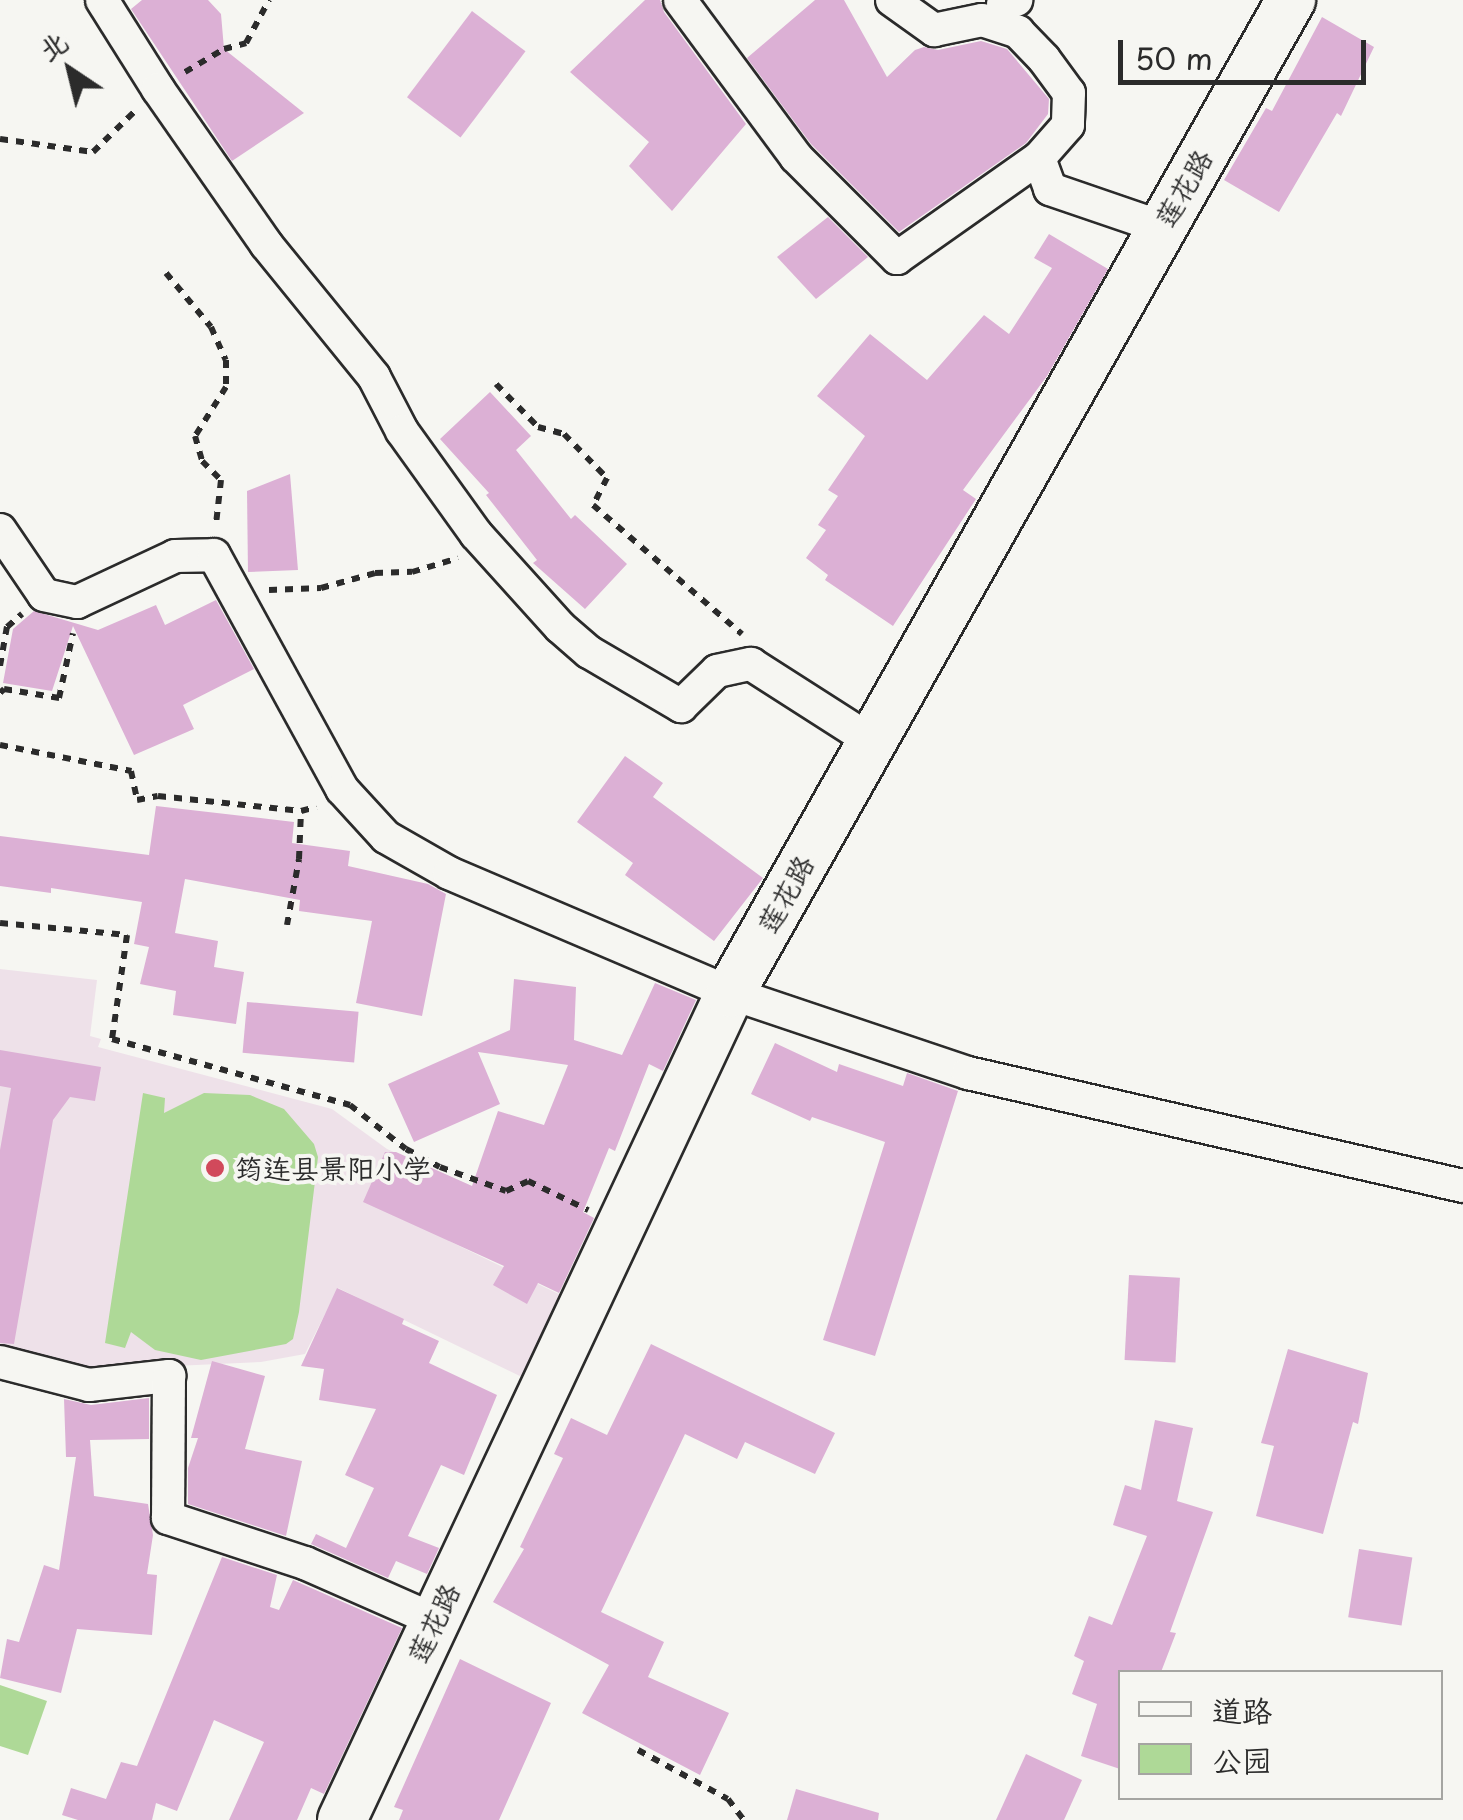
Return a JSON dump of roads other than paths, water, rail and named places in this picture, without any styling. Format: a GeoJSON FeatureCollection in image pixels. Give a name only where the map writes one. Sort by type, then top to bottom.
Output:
{"type":"FeatureCollection","features":[{"type":"Feature","properties":{"kind":"main road","name":"莲花路"},"geometry":{"type":"LineString","coordinates":[[342,1820],[730,993],[1161,228],[1276,6]]}},
{"type":"Feature","properties":{"kind":"street"},"geometry":{"type":"LineString","coordinates":[[102,0],[158,89],[266,244],[374,376],[402,431],[476,534],[589,652],[681,706],[717,672],[751,664],[870,740]]}},
{"type":"Feature","properties":{"kind":"street"},"geometry":{"type":"LineString","coordinates":[[680,0],[796,158],[897,258],[1039,158],[1068,125],[1069,94],[1018,32],[982,20],[934,30],[892,0]]}},
{"type":"Feature","properties":{"kind":"street"},"geometry":{"type":"LineString","coordinates":[[1039,158],[1050,189],[1161,228]]}},
{"type":"Feature","properties":{"kind":"street"},"geometry":{"type":"LineString","coordinates":[[0,530],[44,595],[77,602],[175,556],[214,555],[236,603],[342,789],[386,836],[421,861],[730,993],[968,1074],[1463,1186]]}},
{"type":"Feature","properties":{"kind":"street"},"geometry":{"type":"LineString","coordinates":[[0,1362],[90,1385],[169,1376],[168,1518],[305,1562],[434,1620]]}},
{"type":"Feature","properties":{"kind":"place","name":"筠连县景阳小学"},"geometry":{"type":"Point","coordinates":[215,1168]}}]}
